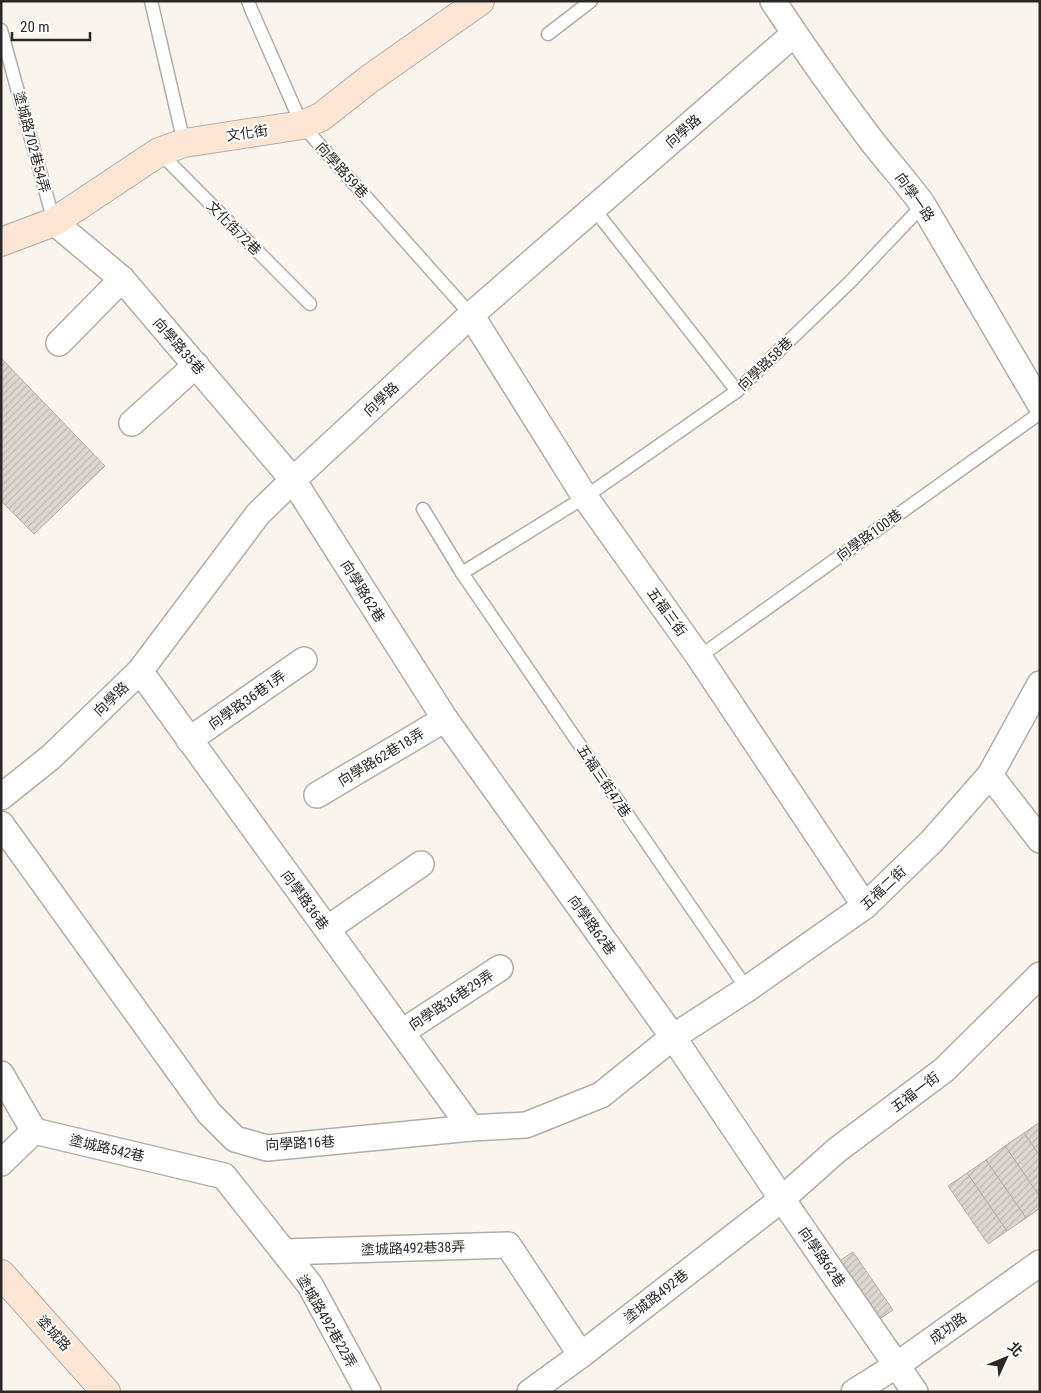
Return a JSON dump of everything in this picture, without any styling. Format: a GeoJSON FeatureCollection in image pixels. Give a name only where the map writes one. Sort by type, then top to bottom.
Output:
{"type":"FeatureCollection","features":[{"type":"Feature","properties":{"kind":"street","name":"文化街"},"geometry":{"type":"LineString","coordinates":[[1,242],[54,222],[159,152],[184,143],[302,125],[321,117],[368,80],[480,1]]}},
{"type":"Feature","properties":{"kind":"street","name":"向學一路"},"geometry":{"type":"LineString","coordinates":[[772,1],[869,138],[923,205],[1040,404]]}},
{"type":"Feature","properties":{"kind":"street","name":"向學路"},"geometry":{"type":"LineString","coordinates":[[1,797],[51,757],[140,671],[258,514],[293,480],[471,315],[794,34]]}},
{"type":"Feature","properties":{"kind":"street","name":"向學路35巷"},"geometry":{"type":"LineString","coordinates":[[54,222],[122,279],[293,480]]}},
{"type":"Feature","properties":{"kind":"street"},"geometry":{"type":"LineString","coordinates":[[58,343],[122,279]]}},
{"type":"Feature","properties":{"kind":"street","name":"五福三街"},"geometry":{"type":"LineString","coordinates":[[471,315],[584,497],[699,657],[865,906]]}},
{"type":"Feature","properties":{"kind":"street"},"geometry":{"type":"LineString","coordinates":[[132,423],[196,365]]}},
{"type":"Feature","properties":{"kind":"street","name":"向學路62巷"},"geometry":{"type":"LineString","coordinates":[[293,480],[445,719],[673,1038],[915,1392]]}},
{"type":"Feature","properties":{"kind":"street","name":"向學路36巷1弄"},"geometry":{"type":"LineString","coordinates":[[189,740],[304,660]]}},
{"type":"Feature","properties":{"kind":"street","name":"向學路36巷"},"geometry":{"type":"LineString","coordinates":[[140,671],[471,1128]]}},
{"type":"Feature","properties":{"kind":"street","name":"五福二街"},"geometry":{"type":"LineString","coordinates":[[673,1038],[747,989],[865,906],[932,841],[990,775],[1040,684]]}},
{"type":"Feature","properties":{"kind":"street","name":"向學路62巷18弄"},"geometry":{"type":"LineString","coordinates":[[317,795],[445,719]]}},
{"type":"Feature","properties":{"kind":"street"},"geometry":{"type":"LineString","coordinates":[[990,775],[1040,840]]}},
{"type":"Feature","properties":{"kind":"street","name":"向學路16巷"},"geometry":{"type":"LineString","coordinates":[[1,824],[209,1114],[235,1139],[267,1148],[471,1128],[526,1125],[601,1095],[673,1038]]}},
{"type":"Feature","properties":{"kind":"street"},"geometry":{"type":"LineString","coordinates":[[327,929],[422,864]]}},
{"type":"Feature","properties":{"kind":"street","name":"向學路36巷29弄"},"geometry":{"type":"LineString","coordinates":[[402,1032],[500,968]]}},
{"type":"Feature","properties":{"kind":"street","name":"五福一街"},"geometry":{"type":"LineString","coordinates":[[782,1199],[837,1150],[944,1070],[1040,975]]}},
{"type":"Feature","properties":{"kind":"street"},"geometry":{"type":"LineString","coordinates":[[1,1074],[34,1131],[1,1163]]}},
{"type":"Feature","properties":{"kind":"street","name":"塗城路542巷"},"geometry":{"type":"LineString","coordinates":[[34,1131],[224,1176],[284,1252]]}},
{"type":"Feature","properties":{"kind":"street","name":"塗城路492巷"},"geometry":{"type":"LineString","coordinates":[[530,1392],[782,1199]]}},
{"type":"Feature","properties":{"kind":"street","name":"塗城路492巷38弄"},"geometry":{"type":"LineString","coordinates":[[284,1252],[508,1245],[580,1355]]}},
{"type":"Feature","properties":{"kind":"street","name":"塗城路492巷22弄"},"geometry":{"type":"LineString","coordinates":[[284,1252],[310,1286],[368,1392]]}},
{"type":"Feature","properties":{"kind":"street","name":"成功路"},"geometry":{"type":"LineString","coordinates":[[854,1392],[897,1365],[1040,1262]]}},
{"type":"Feature","properties":{"kind":"street","name":"塗城路"},"geometry":{"type":"LineString","coordinates":[[1,1274],[106,1392]]}},
{"type":"Feature","properties":{"kind":"lane"},"geometry":{"type":"LineString","coordinates":[[151,1],[184,143]]}},
{"type":"Feature","properties":{"kind":"lane","name":"向學路59巷"},"geometry":{"type":"LineString","coordinates":[[248,1],[302,125],[471,315]]}},
{"type":"Feature","properties":{"kind":"lane"},"geometry":{"type":"LineString","coordinates":[[548,34],[590,1]]}},
{"type":"Feature","properties":{"kind":"lane","name":"塗城路702巷54弄"},"geometry":{"type":"LineString","coordinates":[[1,32],[54,222]]}},
{"type":"Feature","properties":{"kind":"lane","name":"文化街72巷"},"geometry":{"type":"LineString","coordinates":[[159,152],[310,304]]}},
{"type":"Feature","properties":{"kind":"lane","name":"向學路58巷"},"geometry":{"type":"LineString","coordinates":[[584,497],[737,391],[850,282],[923,205]]}},
{"type":"Feature","properties":{"kind":"lane"},"geometry":{"type":"LineString","coordinates":[[594,209],[737,391]]}},
{"type":"Feature","properties":{"kind":"lane","name":"向學路100巷"},"geometry":{"type":"LineString","coordinates":[[699,657],[1040,413]]}},
{"type":"Feature","properties":{"kind":"lane"},"geometry":{"type":"LineString","coordinates":[[462,573],[584,497]]}},
{"type":"Feature","properties":{"kind":"lane","name":"五福三街47巷"},"geometry":{"type":"LineString","coordinates":[[423,509],[462,573],[747,989]]}},
{"type":"Feature","properties":{"kind":"building"},"geometry":{"type":"Polygon","coordinates":[[[1,358],[105,466],[34,534],[1,501],[1,358]]]}},
{"type":"Feature","properties":{"kind":"building"},"geometry":{"type":"Polygon","coordinates":[[[1040,1122],[1040,1156],[1024,1133],[1040,1122]]]}},
{"type":"Feature","properties":{"kind":"building"},"geometry":{"type":"Polygon","coordinates":[[[1024,1133],[1040,1156],[1040,1197],[1005,1146],[1024,1133]]]}},
{"type":"Feature","properties":{"kind":"building"},"geometry":{"type":"Polygon","coordinates":[[[1005,1146],[1040,1197],[1040,1208],[1026,1218],[986,1160],[1005,1146]]]}},
{"type":"Feature","properties":{"kind":"building"},"geometry":{"type":"Polygon","coordinates":[[[986,1160],[1026,1218],[1007,1231],[967,1173],[986,1160]]]}},
{"type":"Feature","properties":{"kind":"building"},"geometry":{"type":"Polygon","coordinates":[[[967,1173],[1007,1231],[988,1244],[948,1186],[967,1173]]]}},
{"type":"Feature","properties":{"kind":"building"},"geometry":{"type":"Polygon","coordinates":[[[853,1252],[893,1310],[874,1323],[833,1265],[853,1252]]]}}]}
